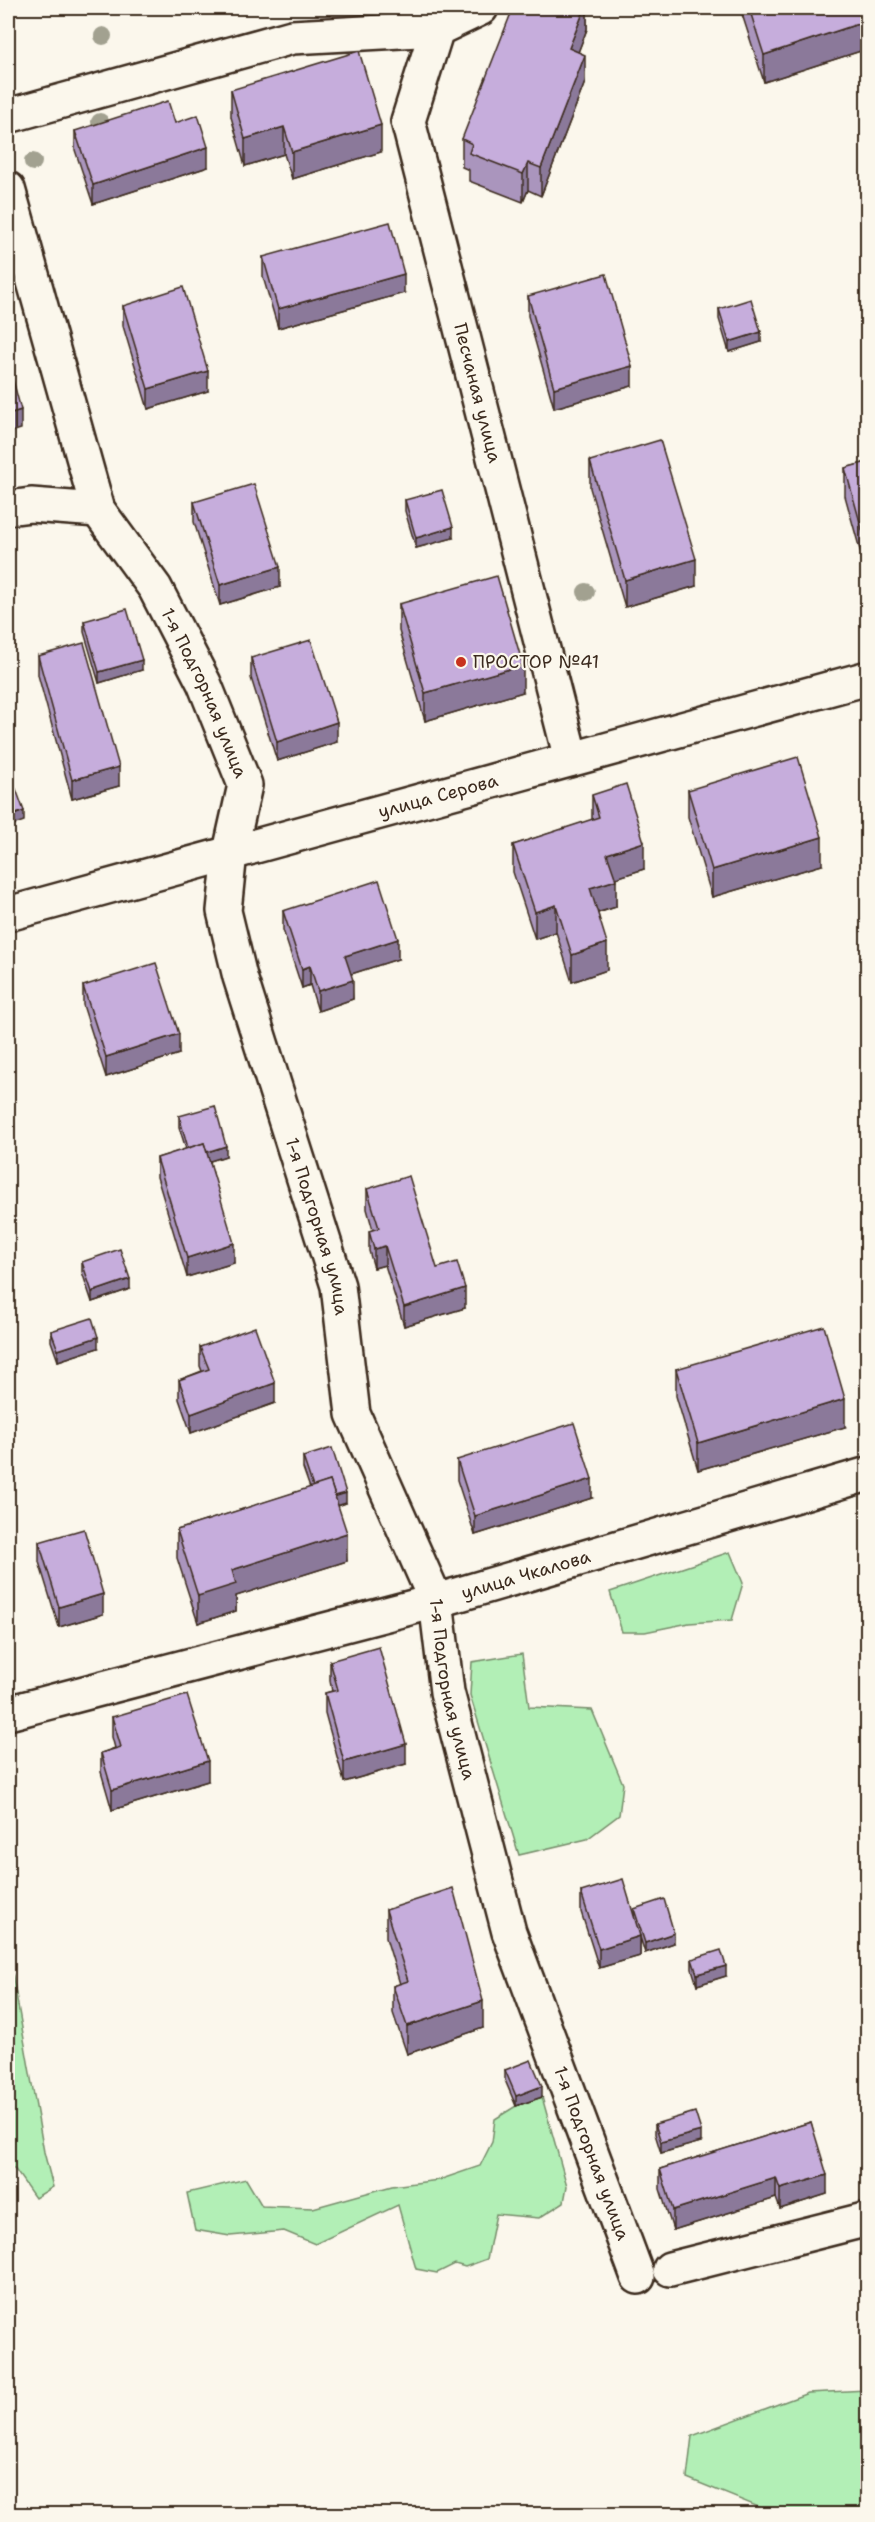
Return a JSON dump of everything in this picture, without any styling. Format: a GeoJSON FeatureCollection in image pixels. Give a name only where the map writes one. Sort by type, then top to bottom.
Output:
{"type":"FeatureCollection","features":[{"type":"Feature","properties":{"kind":"street"},"geometry":{"type":"LineString","coordinates":[[8,116],[291,37],[437,29],[481,8]]}},
{"type":"Feature","properties":{"kind":"street","name":"Песчаная улица"},"geometry":{"type":"LineString","coordinates":[[437,29],[408,121],[571,759]]}},
{"type":"Feature","properties":{"kind":"street","name":"1-я Подгорная улица"},"geometry":{"type":"LineString","coordinates":[[8,189],[98,510],[155,588],[204,683],[245,785],[230,852],[224,911],[240,977],[338,1286],[353,1414],[436,1601],[447,1692],[509,1932],[638,2277]]}},
{"type":"Feature","properties":{"kind":"street"},"geometry":{"type":"LineString","coordinates":[[8,508],[31,505],[98,510]]}},
{"type":"Feature","properties":{"kind":"street","name":"улица Серова"},"geometry":{"type":"LineString","coordinates":[[8,914],[867,678]]}},
{"type":"Feature","properties":{"kind":"street","name":"улица Чкалова"},"geometry":{"type":"LineString","coordinates":[[8,1713],[436,1601],[867,1474]]}},
{"type":"Feature","properties":{"kind":"street"},"geometry":{"type":"LineString","coordinates":[[670,2270],[867,2219]]}},
{"type":"Feature","properties":{"kind":"green space"},"geometry":{"type":"Polygon","coordinates":[[[730,1552],[743,1583],[732,1620],[689,1623],[645,1632],[622,1632],[610,1592],[730,1552]]]}},
{"type":"Feature","properties":{"kind":"green space"},"geometry":{"type":"Polygon","coordinates":[[[522,1654],[529,1707],[592,1710],[623,1784],[619,1815],[587,1839],[519,1855],[470,1695],[472,1662],[522,1654]]]}},
{"type":"Feature","properties":{"kind":"green space"},"geometry":{"type":"Polygon","coordinates":[[[8,1949],[44,2152],[53,2187],[35,2198],[14,2168],[8,2173],[8,1949]]]}},
{"type":"Feature","properties":{"kind":"green space"},"geometry":{"type":"Polygon","coordinates":[[[542,2097],[567,2186],[564,2202],[539,2218],[496,2214],[487,2259],[465,2267],[455,2264],[437,2273],[416,2269],[398,2205],[315,2244],[284,2231],[230,2236],[195,2230],[187,2193],[246,2179],[262,2206],[313,2208],[392,2186],[439,2180],[480,2166],[492,2142],[495,2119],[516,2106],[542,2097]]]}},
{"type":"Feature","properties":{"kind":"green space"},"geometry":{"type":"Polygon","coordinates":[[[867,2390],[867,2514],[776,2514],[687,2478],[692,2436],[808,2393],[867,2390]]]}},
{"type":"Feature","properties":{"kind":"building"},"geometry":{"type":"Polygon","coordinates":[[[513,8],[585,8],[569,48],[585,55],[541,168],[528,163],[523,174],[469,153],[472,144],[462,139],[513,8]]]}},
{"type":"Feature","properties":{"kind":"building"},"geometry":{"type":"Polygon","coordinates":[[[749,8],[867,8],[867,21],[764,55],[749,8]]]}},
{"type":"Feature","properties":{"kind":"building"},"geometry":{"type":"Polygon","coordinates":[[[359,51],[381,125],[292,152],[284,127],[245,139],[231,90],[359,51]]]}},
{"type":"Feature","properties":{"kind":"building"},"geometry":{"type":"Polygon","coordinates":[[[168,101],[175,123],[198,115],[208,147],[93,185],[75,131],[168,101]]]}},
{"type":"Feature","properties":{"kind":"building"},"geometry":{"type":"Polygon","coordinates":[[[390,222],[404,274],[278,309],[263,257],[390,222]]]}},
{"type":"Feature","properties":{"kind":"building"},"geometry":{"type":"Polygon","coordinates":[[[606,274],[632,366],[554,388],[528,296],[606,274]]]}},
{"type":"Feature","properties":{"kind":"building"},"geometry":{"type":"Polygon","coordinates":[[[183,287],[208,371],[148,389],[123,306],[183,287]]]}},
{"type":"Feature","properties":{"kind":"building"},"geometry":{"type":"Polygon","coordinates":[[[751,299],[761,332],[729,342],[719,309],[751,299]]]}},
{"type":"Feature","properties":{"kind":"building"},"geometry":{"type":"Polygon","coordinates":[[[8,361],[21,410],[8,414],[8,361]]]}},
{"type":"Feature","properties":{"kind":"building"},"geometry":{"type":"Polygon","coordinates":[[[660,440],[696,559],[625,580],[590,461],[660,440]]]}},
{"type":"Feature","properties":{"kind":"building"},"geometry":{"type":"Polygon","coordinates":[[[867,462],[867,540],[865,540],[845,468],[867,462]]]}},
{"type":"Feature","properties":{"kind":"building"},"geometry":{"type":"Polygon","coordinates":[[[254,484],[280,567],[220,585],[194,502],[254,484]]]}},
{"type":"Feature","properties":{"kind":"building"},"geometry":{"type":"Polygon","coordinates":[[[442,490],[453,527],[416,538],[405,500],[442,490]]]}},
{"type":"Feature","properties":{"kind":"building","name":"ПРОСТОР №41"},"geometry":{"type":"Polygon","coordinates":[[[497,576],[523,665],[425,693],[399,604],[497,576]]]}},
{"type":"Feature","properties":{"kind":"building"},"geometry":{"type":"Polygon","coordinates":[[[127,609],[142,660],[99,672],[84,621],[127,609]]]}},
{"type":"Feature","properties":{"kind":"building"},"geometry":{"type":"Polygon","coordinates":[[[311,640],[337,722],[277,742],[251,658],[311,640]]]}},
{"type":"Feature","properties":{"kind":"building"},"geometry":{"type":"Polygon","coordinates":[[[84,643],[119,767],[72,780],[38,656],[84,643]]]}},
{"type":"Feature","properties":{"kind":"building"},"geometry":{"type":"Polygon","coordinates":[[[798,757],[822,837],[712,870],[688,790],[798,757]]]}},
{"type":"Feature","properties":{"kind":"building"},"geometry":{"type":"Polygon","coordinates":[[[626,784],[644,842],[607,854],[616,880],[590,888],[607,943],[572,955],[556,905],[535,912],[513,845],[599,817],[592,795],[626,784]]]}},
{"type":"Feature","properties":{"kind":"building"},"geometry":{"type":"Polygon","coordinates":[[[16,789],[24,811],[8,817],[8,792],[16,789]]]}},
{"type":"Feature","properties":{"kind":"building"},"geometry":{"type":"Polygon","coordinates":[[[379,880],[398,939],[345,956],[353,980],[318,991],[310,966],[302,969],[283,911],[379,880]]]}},
{"type":"Feature","properties":{"kind":"building"},"geometry":{"type":"Polygon","coordinates":[[[156,963],[179,1034],[106,1057],[83,986],[156,963]]]}},
{"type":"Feature","properties":{"kind":"building"},"geometry":{"type":"Polygon","coordinates":[[[215,1106],[226,1146],[207,1152],[204,1143],[188,1148],[179,1116],[215,1106]]]}},
{"type":"Feature","properties":{"kind":"building"},"geometry":{"type":"Polygon","coordinates":[[[204,1143],[234,1243],[187,1258],[157,1158],[204,1143]]]}},
{"type":"Feature","properties":{"kind":"building"},"geometry":{"type":"Polygon","coordinates":[[[409,1176],[437,1268],[457,1262],[465,1288],[404,1307],[385,1246],[374,1249],[369,1231],[379,1228],[367,1189],[409,1176]]]}},
{"type":"Feature","properties":{"kind":"building"},"geometry":{"type":"Polygon","coordinates":[[[120,1249],[130,1279],[92,1292],[82,1262],[120,1249]]]}},
{"type":"Feature","properties":{"kind":"building"},"geometry":{"type":"Polygon","coordinates":[[[92,1318],[98,1337],[58,1350],[51,1331],[92,1318]]]}},
{"type":"Feature","properties":{"kind":"building"},"geometry":{"type":"Polygon","coordinates":[[[824,1326],[845,1399],[698,1443],[676,1369],[824,1326]]]}},
{"type":"Feature","properties":{"kind":"building"},"geometry":{"type":"Polygon","coordinates":[[[255,1327],[275,1383],[191,1414],[179,1380],[209,1369],[200,1347],[255,1327]]]}},
{"type":"Feature","properties":{"kind":"building"},"geometry":{"type":"Polygon","coordinates":[[[574,1423],[592,1479],[475,1516],[457,1460],[574,1423]]]}},
{"type":"Feature","properties":{"kind":"building"},"geometry":{"type":"Polygon","coordinates":[[[332,1448],[346,1493],[335,1496],[330,1481],[313,1487],[303,1457],[332,1448]]]}},
{"type":"Feature","properties":{"kind":"building"},"geometry":{"type":"Polygon","coordinates":[[[330,1481],[347,1533],[232,1570],[236,1584],[198,1596],[177,1530],[330,1481]]]}},
{"type":"Feature","properties":{"kind":"building"},"geometry":{"type":"Polygon","coordinates":[[[84,1529],[103,1594],[59,1607],[39,1542],[84,1529]]]}},
{"type":"Feature","properties":{"kind":"building"},"geometry":{"type":"Polygon","coordinates":[[[379,1647],[406,1744],[344,1762],[325,1693],[338,1690],[330,1661],[379,1647]]]}},
{"type":"Feature","properties":{"kind":"building"},"geometry":{"type":"Polygon","coordinates":[[[187,1695],[208,1761],[112,1790],[101,1753],[121,1747],[112,1717],[187,1695]]]}},
{"type":"Feature","properties":{"kind":"building"},"geometry":{"type":"Polygon","coordinates":[[[623,1879],[640,1936],[599,1949],[581,1892],[623,1879]]]}},
{"type":"Feature","properties":{"kind":"building"},"geometry":{"type":"Polygon","coordinates":[[[453,1888],[483,2001],[407,2026],[393,1986],[408,1981],[386,1910],[453,1888]]]}},
{"type":"Feature","properties":{"kind":"building"},"geometry":{"type":"Polygon","coordinates":[[[664,1899],[674,1933],[645,1943],[634,1909],[664,1899]]]}},
{"type":"Feature","properties":{"kind":"building"},"geometry":{"type":"Polygon","coordinates":[[[721,1950],[726,1966],[697,1974],[692,1959],[721,1950]]]}},
{"type":"Feature","properties":{"kind":"building"},"geometry":{"type":"Polygon","coordinates":[[[531,2060],[542,2086],[516,2096],[505,2070],[531,2060]]]}},
{"type":"Feature","properties":{"kind":"building"},"geometry":{"type":"Polygon","coordinates":[[[695,2112],[701,2131],[661,2142],[655,2124],[695,2112]]]}},
{"type":"Feature","properties":{"kind":"building"},"geometry":{"type":"Polygon","coordinates":[[[811,2122],[827,2175],[780,2189],[776,2178],[673,2210],[660,2169],[811,2122]]]}},
{"type":"Feature","properties":{"kind":"place","name":"ПРОСТОР №41"},"geometry":{"type":"Point","coordinates":[461,662]}}]}
